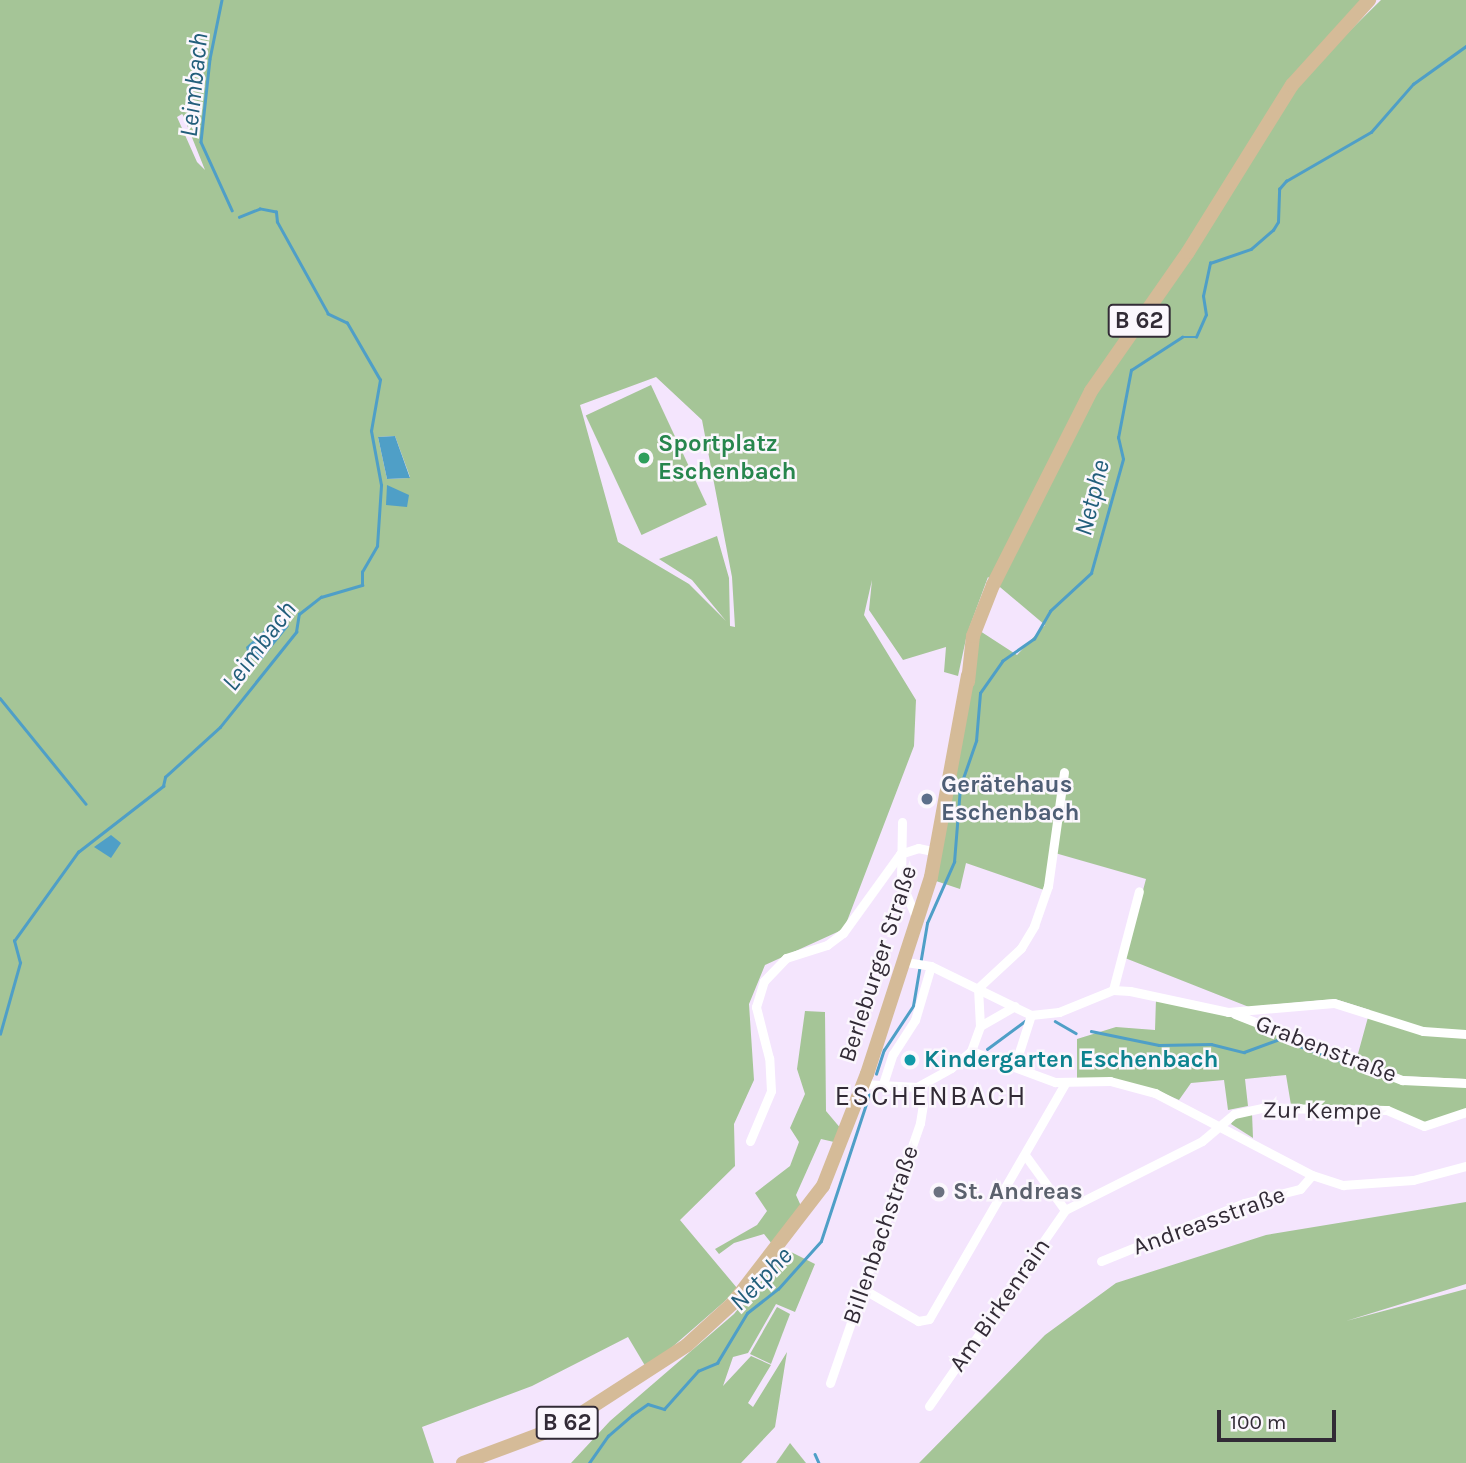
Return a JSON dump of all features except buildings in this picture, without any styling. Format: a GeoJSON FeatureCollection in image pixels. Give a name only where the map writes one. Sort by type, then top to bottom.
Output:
{"type":"FeatureCollection","features":[{"type":"Feature","properties":{"kind":"main road","name":"Berleburger Straße"},"geometry":{"type":"LineString","coordinates":[[463,1463],[562,1426],[663,1363],[732,1304],[811,1203],[832,1168],[910,962],[937,852],[952,761],[964,719],[973,636],[993,585],[1091,391],[1188,251],[1286,93],[1369,0]]}},
{"type":"Feature","properties":{"kind":"street"},"geometry":{"type":"LineString","coordinates":[[978,988],[1021,948],[1034,926],[1048,886],[1064,772]]}},
{"type":"Feature","properties":{"kind":"street"},"geometry":{"type":"LineString","coordinates":[[902,822],[902,888],[918,922]]}},
{"type":"Feature","properties":{"kind":"street"},"geometry":{"type":"LineString","coordinates":[[750,1141],[771,1091],[769,1058],[756,1007],[764,981],[786,958],[827,945],[843,933],[900,854],[918,848],[937,852]]}},
{"type":"Feature","properties":{"kind":"street"},"geometry":{"type":"LineString","coordinates":[[1113,990],[1139,891]]}},
{"type":"Feature","properties":{"kind":"street"},"geometry":{"type":"LineString","coordinates":[[910,962],[928,965],[1031,1014],[1059,1012],[1113,990],[1170,996],[1228,1012],[1334,1003],[1423,1031],[1466,1034]]}},
{"type":"Feature","properties":{"kind":"street"},"geometry":{"type":"LineString","coordinates":[[882,1087],[893,1054],[915,1020],[928,965]]}},
{"type":"Feature","properties":{"kind":"street"},"geometry":{"type":"LineString","coordinates":[[863,1084],[917,1087],[971,1051],[980,1026],[978,988]]}},
{"type":"Feature","properties":{"kind":"street"},"geometry":{"type":"LineString","coordinates":[[980,1026],[1015,1006]]}},
{"type":"Feature","properties":{"kind":"street","name":"Grabenstraße"},"geometry":{"type":"LineString","coordinates":[[1228,1012],[1402,1080],[1466,1083]]}},
{"type":"Feature","properties":{"kind":"street"},"geometry":{"type":"LineString","coordinates":[[1015,1065],[1031,1014]]}},
{"type":"Feature","properties":{"kind":"street"},"geometry":{"type":"LineString","coordinates":[[971,1051],[1065,1083],[1126,1084],[1155,1093],[1311,1175],[1343,1185],[1371,1186],[1466,1167]]}},
{"type":"Feature","properties":{"kind":"street"},"geometry":{"type":"LineString","coordinates":[[863,1289],[918,1321],[929,1319],[1065,1083]]}},
{"type":"Feature","properties":{"kind":"street","name":"Billenbachstraße"},"geometry":{"type":"LineString","coordinates":[[830,1383],[920,1123],[923,1105],[917,1087]]}},
{"type":"Feature","properties":{"kind":"street","name":"Zur Kempe"},"geometry":{"type":"LineString","coordinates":[[1219,1126],[1234,1114],[1262,1108],[1387,1110],[1424,1126],[1466,1112]]}},
{"type":"Feature","properties":{"kind":"street","name":"Am Birkenrain"},"geometry":{"type":"LineString","coordinates":[[929,1406],[1065,1210],[1202,1141],[1219,1126]]}},
{"type":"Feature","properties":{"kind":"street"},"geometry":{"type":"LineString","coordinates":[[1025,1156],[1065,1210]]}},
{"type":"Feature","properties":{"kind":"street","name":"Andreasstraße"},"geometry":{"type":"LineString","coordinates":[[1101,1261],[1244,1203],[1300,1189],[1311,1175]]}},
{"type":"Feature","properties":{"kind":"green space"},"geometry":{"type":"Polygon","coordinates":[[[0,0],[1366,0],[1276,100],[1205,215],[1308,72],[1381,0],[1466,0],[1466,1079],[1399,1076],[1356,1061],[1370,1010],[1335,999],[1249,1007],[1125,958],[1146,879],[1055,853],[1044,890],[966,863],[960,889],[936,881],[980,631],[1017,655],[1045,625],[988,577],[967,634],[958,676],[944,672],[946,647],[903,660],[869,610],[872,580],[864,615],[916,700],[914,746],[844,929],[765,965],[749,1004],[754,1080],[734,1124],[735,1166],[680,1220],[737,1288],[725,1301],[647,1369],[628,1337],[532,1386],[422,1427],[434,1463],[0,1463],[0,0]],[[183,115],[177,117],[197,162],[205,170],[183,115]],[[656,377],[580,405],[618,542],[689,584],[726,621],[692,580],[659,559],[717,536],[729,578],[730,626],[735,627],[732,577],[702,420],[656,377]],[[395,436],[378,437],[387,479],[409,478],[395,436]]]}},
{"type":"Feature","properties":{"kind":"green space","name":"Sportplatz Eschenbach"},"geometry":{"type":"Polygon","coordinates":[[[651,385],[707,505],[642,535],[586,415],[651,385]]]}},
{"type":"Feature","properties":{"kind":"green space"},"geometry":{"type":"Polygon","coordinates":[[[1156,999],[1228,1016],[1401,1082],[1466,1085],[1466,1110],[1425,1123],[1387,1106],[1291,1105],[1286,1075],[1245,1079],[1248,1106],[1228,1110],[1224,1080],[1191,1083],[1179,1100],[1156,1090],[1077,1079],[1077,1039],[1116,1027],[1155,1030],[1156,999]]]}},
{"type":"Feature","properties":{"kind":"green space"},"geometry":{"type":"Polygon","coordinates":[[[805,1011],[825,1012],[826,1111],[842,1130],[834,1142],[821,1139],[796,1195],[801,1206],[772,1244],[764,1234],[734,1243],[719,1254],[715,1249],[757,1225],[767,1211],[755,1193],[790,1166],[799,1142],[790,1128],[805,1094],[797,1069],[805,1011]]]}},
{"type":"Feature","properties":{"kind":"green space"},"geometry":{"type":"Polygon","coordinates":[[[1252,1113],[1253,1138],[1231,1124],[1235,1116],[1252,1113]]]}},
{"type":"Feature","properties":{"kind":"green space"},"geometry":{"type":"Polygon","coordinates":[[[1466,1202],[1466,1284],[1346,1321],[1466,1289],[1466,1463],[919,1463],[1045,1335],[1116,1283],[1266,1235],[1466,1202]]]}},
{"type":"Feature","properties":{"kind":"green space"},"geometry":{"type":"Polygon","coordinates":[[[787,1250],[815,1264],[795,1312],[776,1304],[748,1353],[733,1357],[723,1386],[751,1356],[771,1365],[748,1403],[753,1407],[787,1352],[775,1427],[741,1463],[571,1463],[610,1421],[734,1314],[787,1250]]]}},
{"type":"Feature","properties":{"kind":"green space"},"geometry":{"type":"Polygon","coordinates":[[[777,1307],[790,1314],[771,1364],[750,1354],[777,1307]]]}},
{"type":"Feature","properties":{"kind":"green space"},"geometry":{"type":"Polygon","coordinates":[[[790,1443],[806,1463],[776,1463],[790,1443]]]}},
{"type":"Feature","properties":{"kind":"water"},"geometry":{"type":"Polygon","coordinates":[[[395,436],[410,478],[387,479],[378,437],[395,436]]]}},
{"type":"Feature","properties":{"kind":"water"},"geometry":{"type":"Polygon","coordinates":[[[387,485],[409,495],[407,507],[386,505],[387,485]]]}},
{"type":"Feature","properties":{"kind":"water"},"geometry":{"type":"Polygon","coordinates":[[[279,617],[289,626],[259,663],[248,655],[246,647],[279,617]]]}},
{"type":"Feature","properties":{"kind":"water"},"geometry":{"type":"Polygon","coordinates":[[[111,835],[121,843],[111,858],[94,847],[111,835]]]}},
{"type":"Feature","properties":{"kind":"waterway","name":"Leimbach"},"geometry":{"type":"LineString","coordinates":[[222,0],[210,59],[201,142],[232,210]]}},
{"type":"Feature","properties":{"kind":"waterway","name":"Netphe"},"geometry":{"type":"LineString","coordinates":[[876,1074],[884,1050],[913,1006],[927,923],[954,862],[960,787],[976,741],[980,693],[1002,661],[1034,639],[1050,611],[1091,573],[1123,459],[1118,438],[1131,370],[1182,337],[1196,337],[1206,315],[1203,296],[1210,263],[1251,249],[1273,230],[1278,222],[1279,189],[1286,181],[1371,132],[1413,84],[1466,46]]}},
{"type":"Feature","properties":{"kind":"waterway","name":"Leimbach"},"geometry":{"type":"LineString","coordinates":[[0,1034],[20,963],[14,941],[78,852],[163,786],[165,777],[220,727],[296,632],[299,614],[321,597],[362,585],[362,572],[377,546],[381,485],[371,431],[380,380],[347,323],[328,314],[277,222],[276,212],[260,209],[240,217]]}},
{"type":"Feature","properties":{"kind":"waterway"},"geometry":{"type":"LineString","coordinates":[[0,698],[86,804]]}},
{"type":"Feature","properties":{"kind":"waterway"},"geometry":{"type":"LineString","coordinates":[[987,1049],[1025,1021]]}},
{"type":"Feature","properties":{"kind":"waterway"},"geometry":{"type":"LineString","coordinates":[[1055,1021],[1076,1033]]}},
{"type":"Feature","properties":{"kind":"waterway"},"geometry":{"type":"LineString","coordinates":[[1091,1031],[1159,1045],[1211,1044],[1244,1052],[1280,1039],[1347,1063]]}},
{"type":"Feature","properties":{"kind":"waterway","name":"Netphe"},"geometry":{"type":"LineString","coordinates":[[589,1463],[608,1436],[632,1415],[648,1404],[664,1409],[698,1371],[717,1363],[747,1313],[778,1289],[821,1241],[869,1095]]}},
{"type":"Feature","properties":{"kind":"waterway"},"geometry":{"type":"LineString","coordinates":[[815,1454],[819,1463]]}},
{"type":"Feature","properties":{"kind":"place","name":"Sportplatz Eschenbach"},"geometry":{"type":"Point","coordinates":[644,458]}},
{"type":"Feature","properties":{"kind":"place","name":"Gerätehaus Eschenbach"},"geometry":{"type":"Point","coordinates":[927,799]}},
{"type":"Feature","properties":{"kind":"place","name":"Kindergarten Eschenbach"},"geometry":{"type":"Point","coordinates":[910,1060]}},
{"type":"Feature","properties":{"kind":"place","name":"St. Andreas"},"geometry":{"type":"Point","coordinates":[939,1192]}},
{"type":"Feature","properties":{"kind":"district","name":"ESCHENBACH"},"geometry":{"type":"Point","coordinates":[931,1096]}}]}
